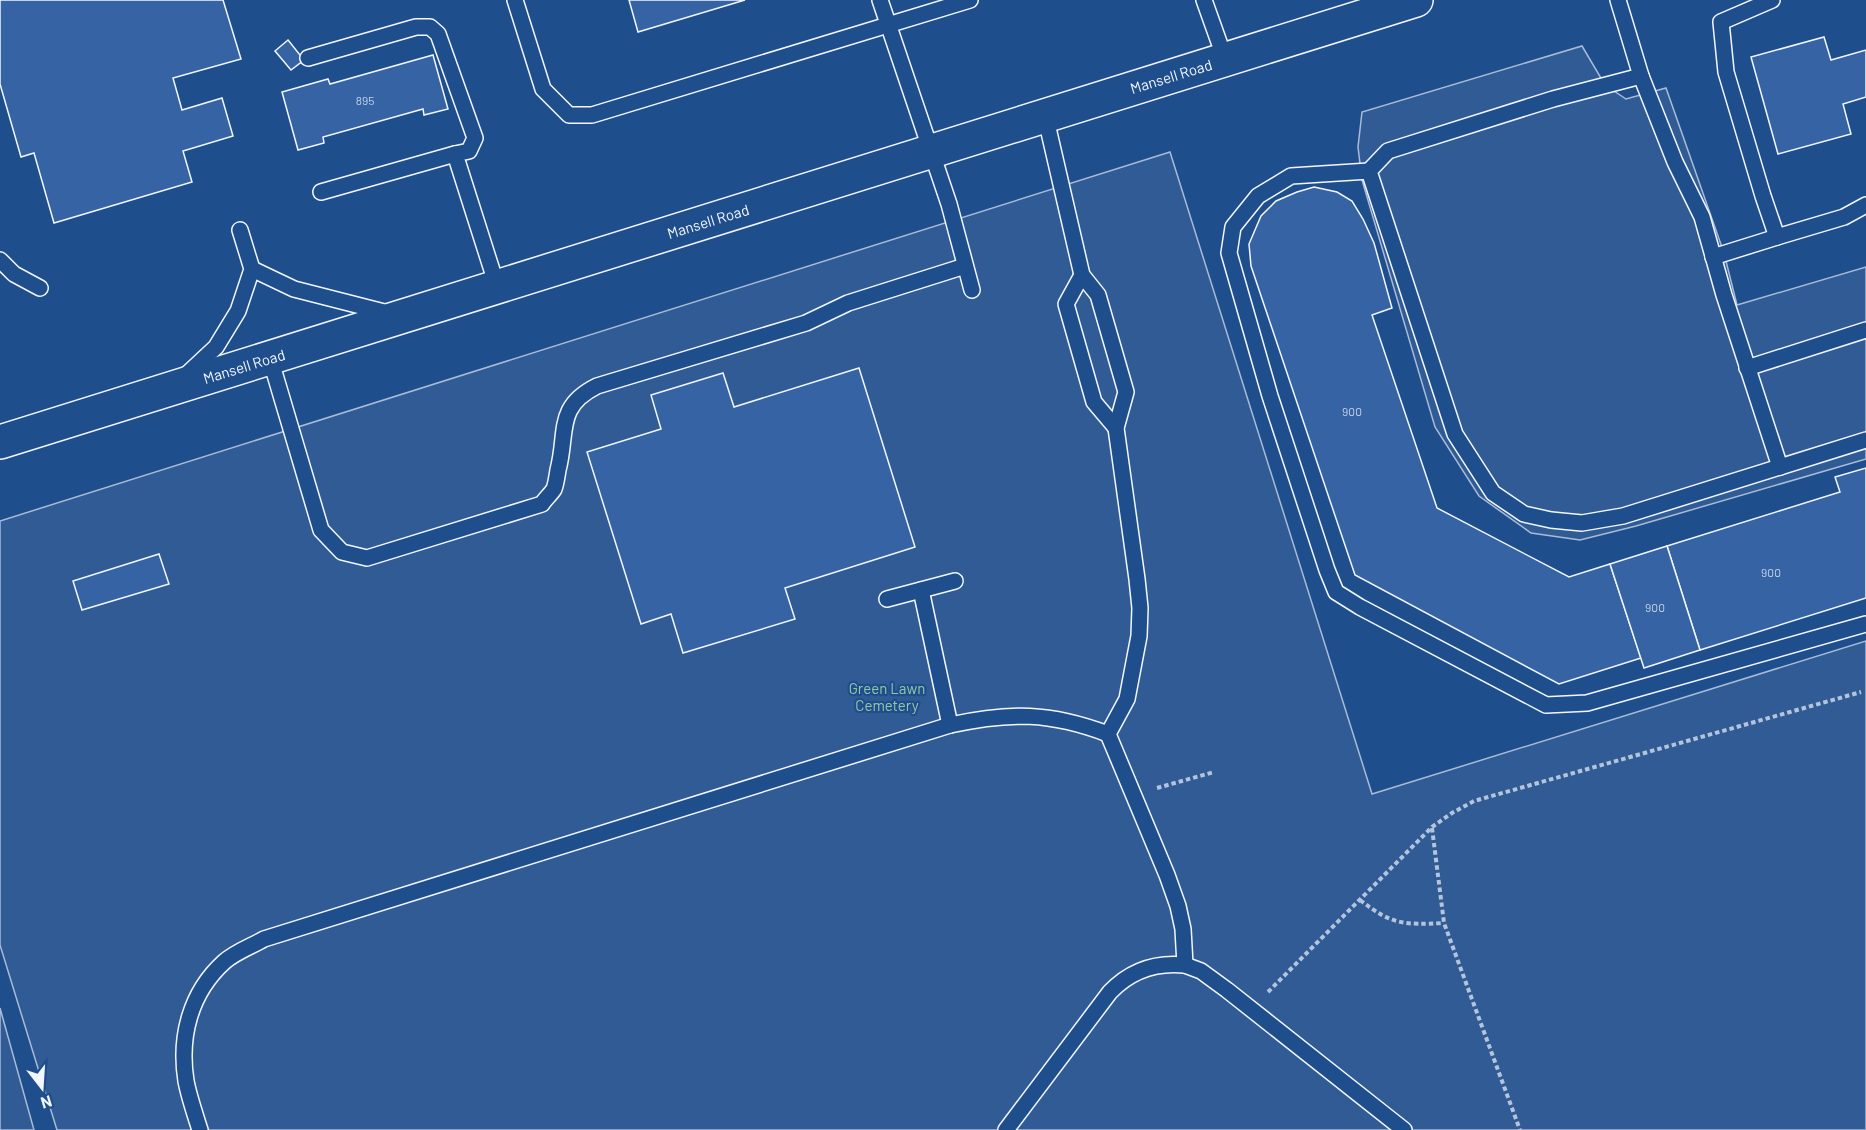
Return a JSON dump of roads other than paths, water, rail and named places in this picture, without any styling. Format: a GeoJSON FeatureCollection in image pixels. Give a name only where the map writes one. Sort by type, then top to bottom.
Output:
{"type":"FeatureCollection","features":[{"type":"Feature","properties":{"kind":"main road","name":"Mansell Road"},"geometry":{"type":"LineString","coordinates":[[0,442],[1416,0]]}},
{"type":"Feature","properties":{"kind":"lane"},"geometry":{"type":"LineString","coordinates":[[515,0],[543,89],[569,115],[592,115],[970,0]]}},
{"type":"Feature","properties":{"kind":"lane"},"geometry":{"type":"LineString","coordinates":[[880,0],[949,204],[972,290]]}},
{"type":"Feature","properties":{"kind":"lane"},"geometry":{"type":"LineString","coordinates":[[1204,0],[1225,59]]}},
{"type":"Feature","properties":{"kind":"lane"},"geometry":{"type":"LineString","coordinates":[[1618,0],[1641,76],[1675,162],[1702,217],[1780,467]]}},
{"type":"Feature","properties":{"kind":"lane"},"geometry":{"type":"LineString","coordinates":[[1766,1],[1721,22],[1726,72],[1777,237]]}},
{"type":"Feature","properties":{"kind":"lane"},"geometry":{"type":"LineString","coordinates":[[308,58],[416,27],[430,27],[438,34],[474,138],[469,150],[321,192]]}},
{"type":"Feature","properties":{"kind":"lane"},"geometry":{"type":"LineString","coordinates":[[1641,76],[1553,99],[1388,151],[1369,171],[1291,176],[1258,196],[1233,228],[1228,254],[1270,396],[1336,592],[1360,607],[1546,705],[1587,703],[1866,624]]}},
{"type":"Feature","properties":{"kind":"lane"},"geometry":{"type":"LineString","coordinates":[[1045,115],[1082,275],[1098,295],[1125,392],[1116,428],[1140,608],[1138,636],[1127,699],[1108,734]]}},
{"type":"Feature","properties":{"kind":"lane"},"geometry":{"type":"LineString","coordinates":[[455,154],[497,286]]}},
{"type":"Feature","properties":{"kind":"lane"},"geometry":{"type":"LineString","coordinates":[[1369,171],[1455,434],[1493,493],[1524,514],[1582,523],[1623,516],[1866,440]]}},
{"type":"Feature","properties":{"kind":"lane"},"geometry":{"type":"LineString","coordinates":[[1713,257],[1844,216],[1866,205]]}},
{"type":"Feature","properties":{"kind":"lane"},"geometry":{"type":"LineString","coordinates":[[172,388],[216,347],[238,311],[250,276],[240,230]]}},
{"type":"Feature","properties":{"kind":"lane"},"geometry":{"type":"LineString","coordinates":[[0,260],[14,274],[40,288]]}},
{"type":"Feature","properties":{"kind":"lane"},"geometry":{"type":"LineString","coordinates":[[270,358],[321,530],[342,552],[367,558],[542,504],[554,488],[561,462],[565,419],[569,408],[585,392],[597,386],[806,323],[848,303],[965,266]]}},
{"type":"Feature","properties":{"kind":"lane"},"geometry":{"type":"LineString","coordinates":[[1082,275],[1066,304],[1094,402],[1116,428]]}},
{"type":"Feature","properties":{"kind":"lane"},"geometry":{"type":"LineString","coordinates":[[250,276],[402,316]]}},
{"type":"Feature","properties":{"kind":"lane"},"geometry":{"type":"LineString","coordinates":[[1748,368],[1866,330]]}},
{"type":"Feature","properties":{"kind":"lane"},"geometry":{"type":"LineString","coordinates":[[887,600],[954,581]]}},
{"type":"Feature","properties":{"kind":"lane"},"geometry":{"type":"LineString","coordinates":[[921,590],[950,725]]}},
{"type":"Feature","properties":{"kind":"lane"},"geometry":{"type":"LineString","coordinates":[[200,1130],[186,1082],[183,1050],[188,1017],[202,986],[225,961],[264,939],[950,725],[989,717],[1021,715],[1080,724],[1108,734],[1178,906],[1183,929],[1185,965]]}},
{"type":"Feature","properties":{"kind":"lane"},"geometry":{"type":"LineString","coordinates":[[1006,1130],[1110,992],[1123,979],[1149,967],[1167,963],[1185,965],[1201,971],[1404,1130]]}},
{"type":"Feature","properties":{"kind":"park label","name":"Green Lawn Cemetery"},"geometry":{"type":"Point","coordinates":[887,696]}}]}
